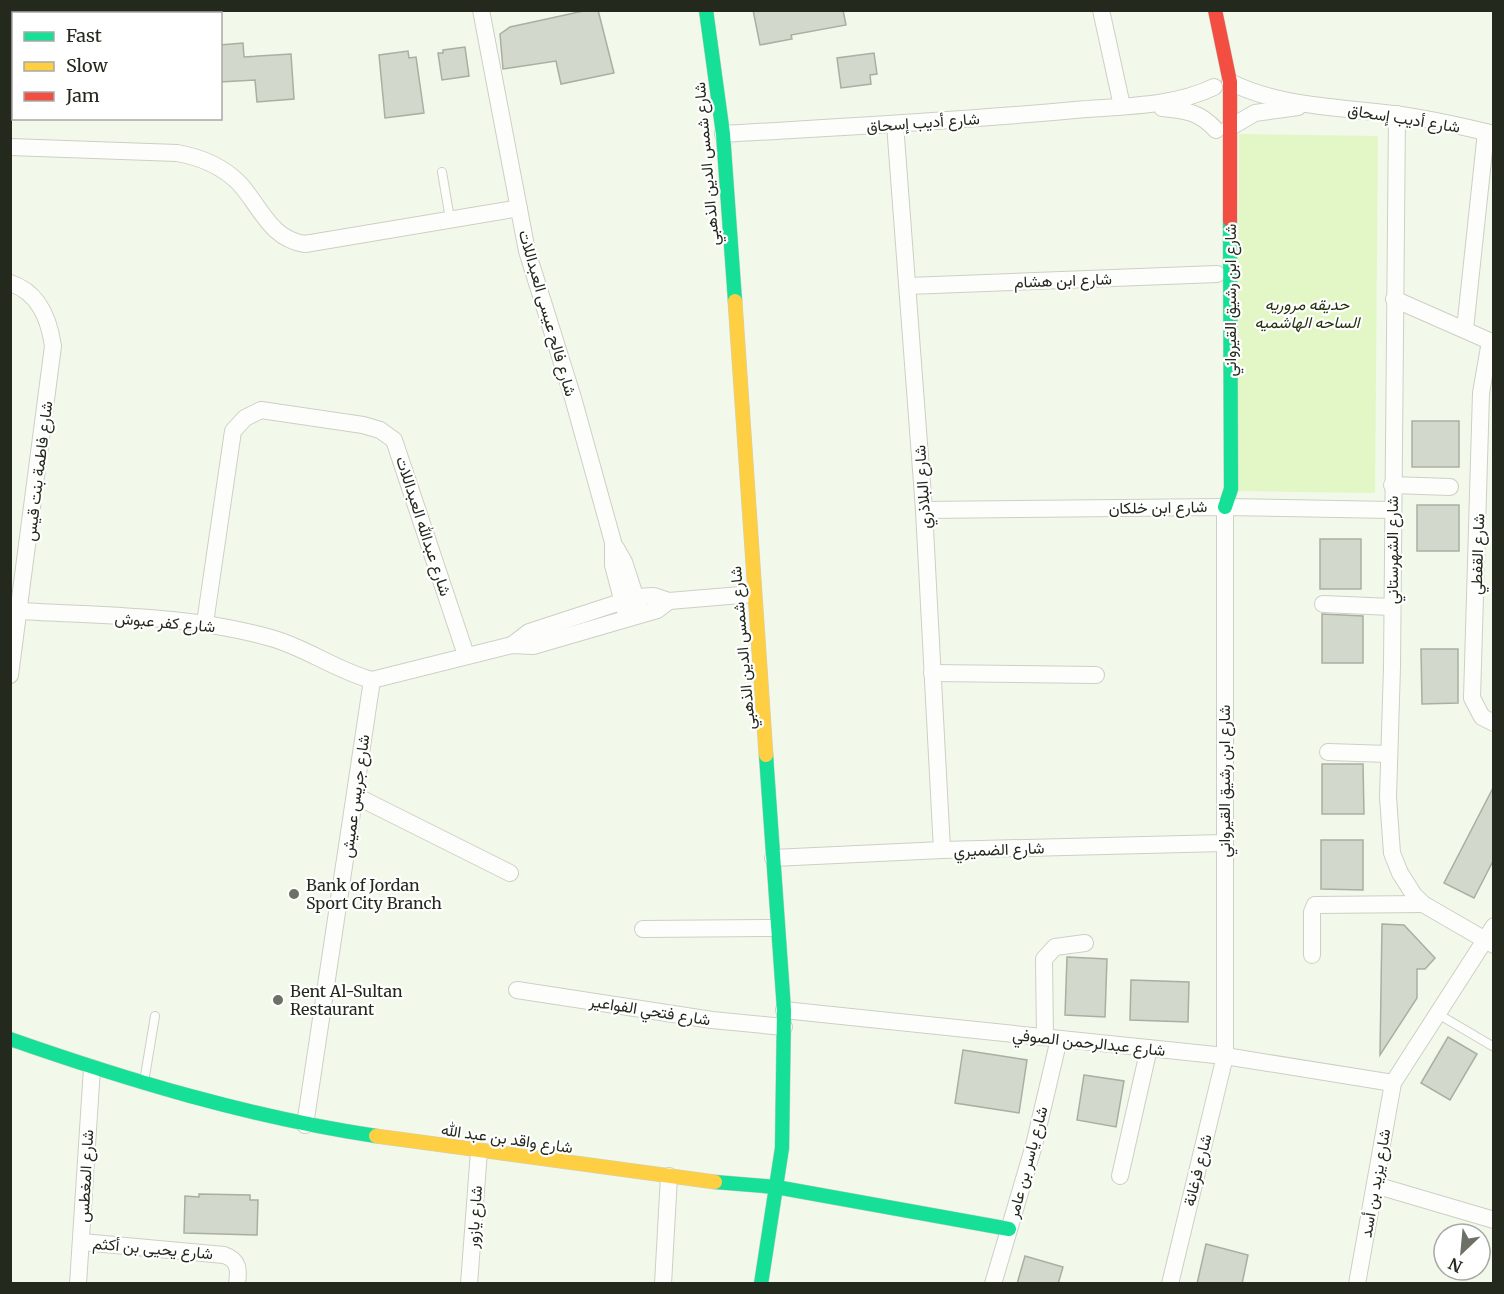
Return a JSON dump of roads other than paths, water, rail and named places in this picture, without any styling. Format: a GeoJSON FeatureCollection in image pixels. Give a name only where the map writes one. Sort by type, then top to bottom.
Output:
{"type":"FeatureCollection","features":[{"type":"Feature","properties":{"kind":"street","name":"شارع فالح عيسى العبداللات"},"geometry":{"type":"LineString","coordinates":[[481,10],[527,251],[573,398],[612,542],[624,562],[632,608]]}},
{"type":"Feature","properties":{"kind":"street","name":"شارع شمس الدين الذهبي"},"geometry":{"type":"LineString","coordinates":[[706,10],[723,134],[784,1019],[784,1109],[776,1187],[761,1284]]}},
{"type":"Feature","properties":{"kind":"street"},"geometry":{"type":"LineString","coordinates":[[1101,10],[1122,106]]}},
{"type":"Feature","properties":{"kind":"street"},"geometry":{"type":"LineString","coordinates":[[1215,10],[1223,129]]}},
{"type":"Feature","properties":{"kind":"street"},"geometry":{"type":"LineString","coordinates":[[1202,21],[1219,94],[1223,129]]}},
{"type":"Feature","properties":{"kind":"street","name":"شارع أديب إسحاق"},"geometry":{"type":"LineString","coordinates":[[723,134],[895,124],[1122,106],[1219,94],[1258,94],[1314,105],[1397,114],[1490,133]]}},
{"type":"Feature","properties":{"kind":"street","name":"شارع أديب إسحاق"},"geometry":{"type":"LineString","coordinates":[[1122,106],[1191,111],[1223,129],[1256,113],[1314,105]]}},
{"type":"Feature","properties":{"kind":"street","name":"شارع الشهرستاني"},"geometry":{"type":"LineString","coordinates":[[1397,114],[1389,754],[1392,853],[1400,873],[1414,895],[1423,904],[1491,937]]}},
{"type":"Feature","properties":{"kind":"street","name":"شارع البلاذري"},"geometry":{"type":"LineString","coordinates":[[895,124],[924,510],[942,850]]}},
{"type":"Feature","properties":{"kind":"street","name":"شارع ابن رشيق القيرواني"},"geometry":{"type":"LineString","coordinates":[[1223,129],[1217,274],[1221,494],[1225,507],[1225,1056]]}},
{"type":"Feature","properties":{"kind":"street","name":"شارع ابن رشيق القيرواني"},"geometry":{"type":"LineString","coordinates":[[1223,129],[1231,489],[1225,507]]}},
{"type":"Feature","properties":{"kind":"street"},"geometry":{"type":"LineString","coordinates":[[1465,329],[1490,133]]}},
{"type":"Feature","properties":{"kind":"street"},"geometry":{"type":"LineString","coordinates":[[10,147],[177,153],[194,156],[226,172],[239,183],[276,232],[295,243],[316,243],[519,208]]}},
{"type":"Feature","properties":{"kind":"street","name":"شارع ابن هشام"},"geometry":{"type":"LineString","coordinates":[[908,286],[1217,274]]}},
{"type":"Feature","properties":{"kind":"street","name":"شارع فاطمة بنت قيس"},"geometry":{"type":"LineString","coordinates":[[10,284],[18,286],[42,306],[50,326],[53,346],[21,611],[10,675]]}},
{"type":"Feature","properties":{"kind":"street"},"geometry":{"type":"LineString","coordinates":[[1394,299],[1492,342]]}},
{"type":"Feature","properties":{"kind":"street","name":"شارع القفطي"},"geometry":{"type":"LineString","coordinates":[[1492,342],[1482,393],[1472,698],[1482,717],[1494,723]]}},
{"type":"Feature","properties":{"kind":"street","name":"شارع عبدالله العبداللات"},"geometry":{"type":"LineString","coordinates":[[205,623],[233,431],[245,418],[261,410],[363,425],[380,430],[394,440],[466,655]]}},
{"type":"Feature","properties":{"kind":"street"},"geometry":{"type":"LineString","coordinates":[[1392,485],[1450,487]]}},
{"type":"Feature","properties":{"kind":"street","name":"شارع ابن خلكان"},"geometry":{"type":"LineString","coordinates":[[924,510],[1225,507],[1392,510]]}},
{"type":"Feature","properties":{"kind":"street"},"geometry":{"type":"LineString","coordinates":[[372,680],[512,645],[533,646],[632,608],[657,610],[669,601],[753,594]]}},
{"type":"Feature","properties":{"kind":"street"},"geometry":{"type":"LineString","coordinates":[[1323,604],[1392,606]]}},
{"type":"Feature","properties":{"kind":"street","name":"شارع كفر عبوش"},"geometry":{"type":"LineString","coordinates":[[21,611],[205,623],[296,646],[356,675],[372,680]]}},
{"type":"Feature","properties":{"kind":"street"},"geometry":{"type":"LineString","coordinates":[[932,673],[1096,675]]}},
{"type":"Feature","properties":{"kind":"street","name":"شارع جريس عميش"},"geometry":{"type":"LineString","coordinates":[[305,1125],[372,680]]}},
{"type":"Feature","properties":{"kind":"street"},"geometry":{"type":"LineString","coordinates":[[1328,753],[1389,754]]}},
{"type":"Feature","properties":{"kind":"street"},"geometry":{"type":"LineString","coordinates":[[356,796],[510,873]]}},
{"type":"Feature","properties":{"kind":"street","name":"شارع الضميري"},"geometry":{"type":"LineString","coordinates":[[773,858],[942,850],[1224,843]]}},
{"type":"Feature","properties":{"kind":"street"},"geometry":{"type":"LineString","coordinates":[[1312,955],[1312,912],[1315,906],[1423,904]]}},
{"type":"Feature","properties":{"kind":"street"},"geometry":{"type":"LineString","coordinates":[[643,930],[776,928]]}},
{"type":"Feature","properties":{"kind":"street"},"geometry":{"type":"LineString","coordinates":[[1393,1083],[1491,937]]}},
{"type":"Feature","properties":{"kind":"street","name":"شارع ياسر بن عامر"},"geometry":{"type":"LineString","coordinates":[[993,1284],[1034,1145],[1052,1038],[1044,958],[1054,947],[1085,943]]}},
{"type":"Feature","properties":{"kind":"street","name":"شارع فتحي الفواعير"},"geometry":{"type":"LineString","coordinates":[[517,990],[712,1020],[784,1019]]}},
{"type":"Feature","properties":{"kind":"street","name":"شارع عبدالرحمن الصوفي"},"geometry":{"type":"LineString","coordinates":[[784,1019],[1052,1038],[1149,1048],[1225,1056],[1393,1083]]}},
{"type":"Feature","properties":{"kind":"street","name":"شارع واقد بن عبد الله"},"geometry":{"type":"LineString","coordinates":[[10,1039],[144,1083],[305,1125],[479,1151],[669,1176],[776,1187],[1009,1229]]}},
{"type":"Feature","properties":{"kind":"street"},"geometry":{"type":"LineString","coordinates":[[1120,1176],[1149,1048]]}},
{"type":"Feature","properties":{"kind":"street","name":"شارع فرغانة"},"geometry":{"type":"LineString","coordinates":[[1170,1284],[1225,1056]]}},
{"type":"Feature","properties":{"kind":"street","name":"شارع المغطس"},"geometry":{"type":"LineString","coordinates":[[78,1284],[93,1068]]}},
{"type":"Feature","properties":{"kind":"street","name":"شارع يزيد بن أسد"},"geometry":{"type":"LineString","coordinates":[[1357,1284],[1393,1083]]}},
{"type":"Feature","properties":{"kind":"street","name":"شارع يازور"},"geometry":{"type":"LineString","coordinates":[[469,1284],[479,1151]]}},
{"type":"Feature","properties":{"kind":"street"},"geometry":{"type":"LineString","coordinates":[[663,1284],[669,1176]]}},
{"type":"Feature","properties":{"kind":"street"},"geometry":{"type":"LineString","coordinates":[[1375,1185],[1494,1220]]}},
{"type":"Feature","properties":{"kind":"street","name":"شارع يحيى بن أكثم"},"geometry":{"type":"LineString","coordinates":[[82,1242],[224,1255],[236,1262],[239,1270],[237,1284]]}},
{"type":"Feature","properties":{"kind":"lane"},"geometry":{"type":"LineString","coordinates":[[442,172],[450,219]]}},
{"type":"Feature","properties":{"kind":"lane"},"geometry":{"type":"LineString","coordinates":[[1438,1014],[1494,1047]]}},
{"type":"Feature","properties":{"kind":"lane"},"geometry":{"type":"LineString","coordinates":[[144,1083],[155,1017]]}},
{"type":"Feature","properties":{"kind":"place","name":"Bank of Jordan Sport City Branch"},"geometry":{"type":"Point","coordinates":[294,894]}},
{"type":"Feature","properties":{"kind":"place","name":"Bent Al-Sultan Restaurant"},"geometry":{"type":"Point","coordinates":[278,1000]}},
{"type":"Feature","properties":{"kind":"park label","name":"حديقه مروريه الساحه الهاشميه"},"geometry":{"type":"Point","coordinates":[1307,313]}}]}
